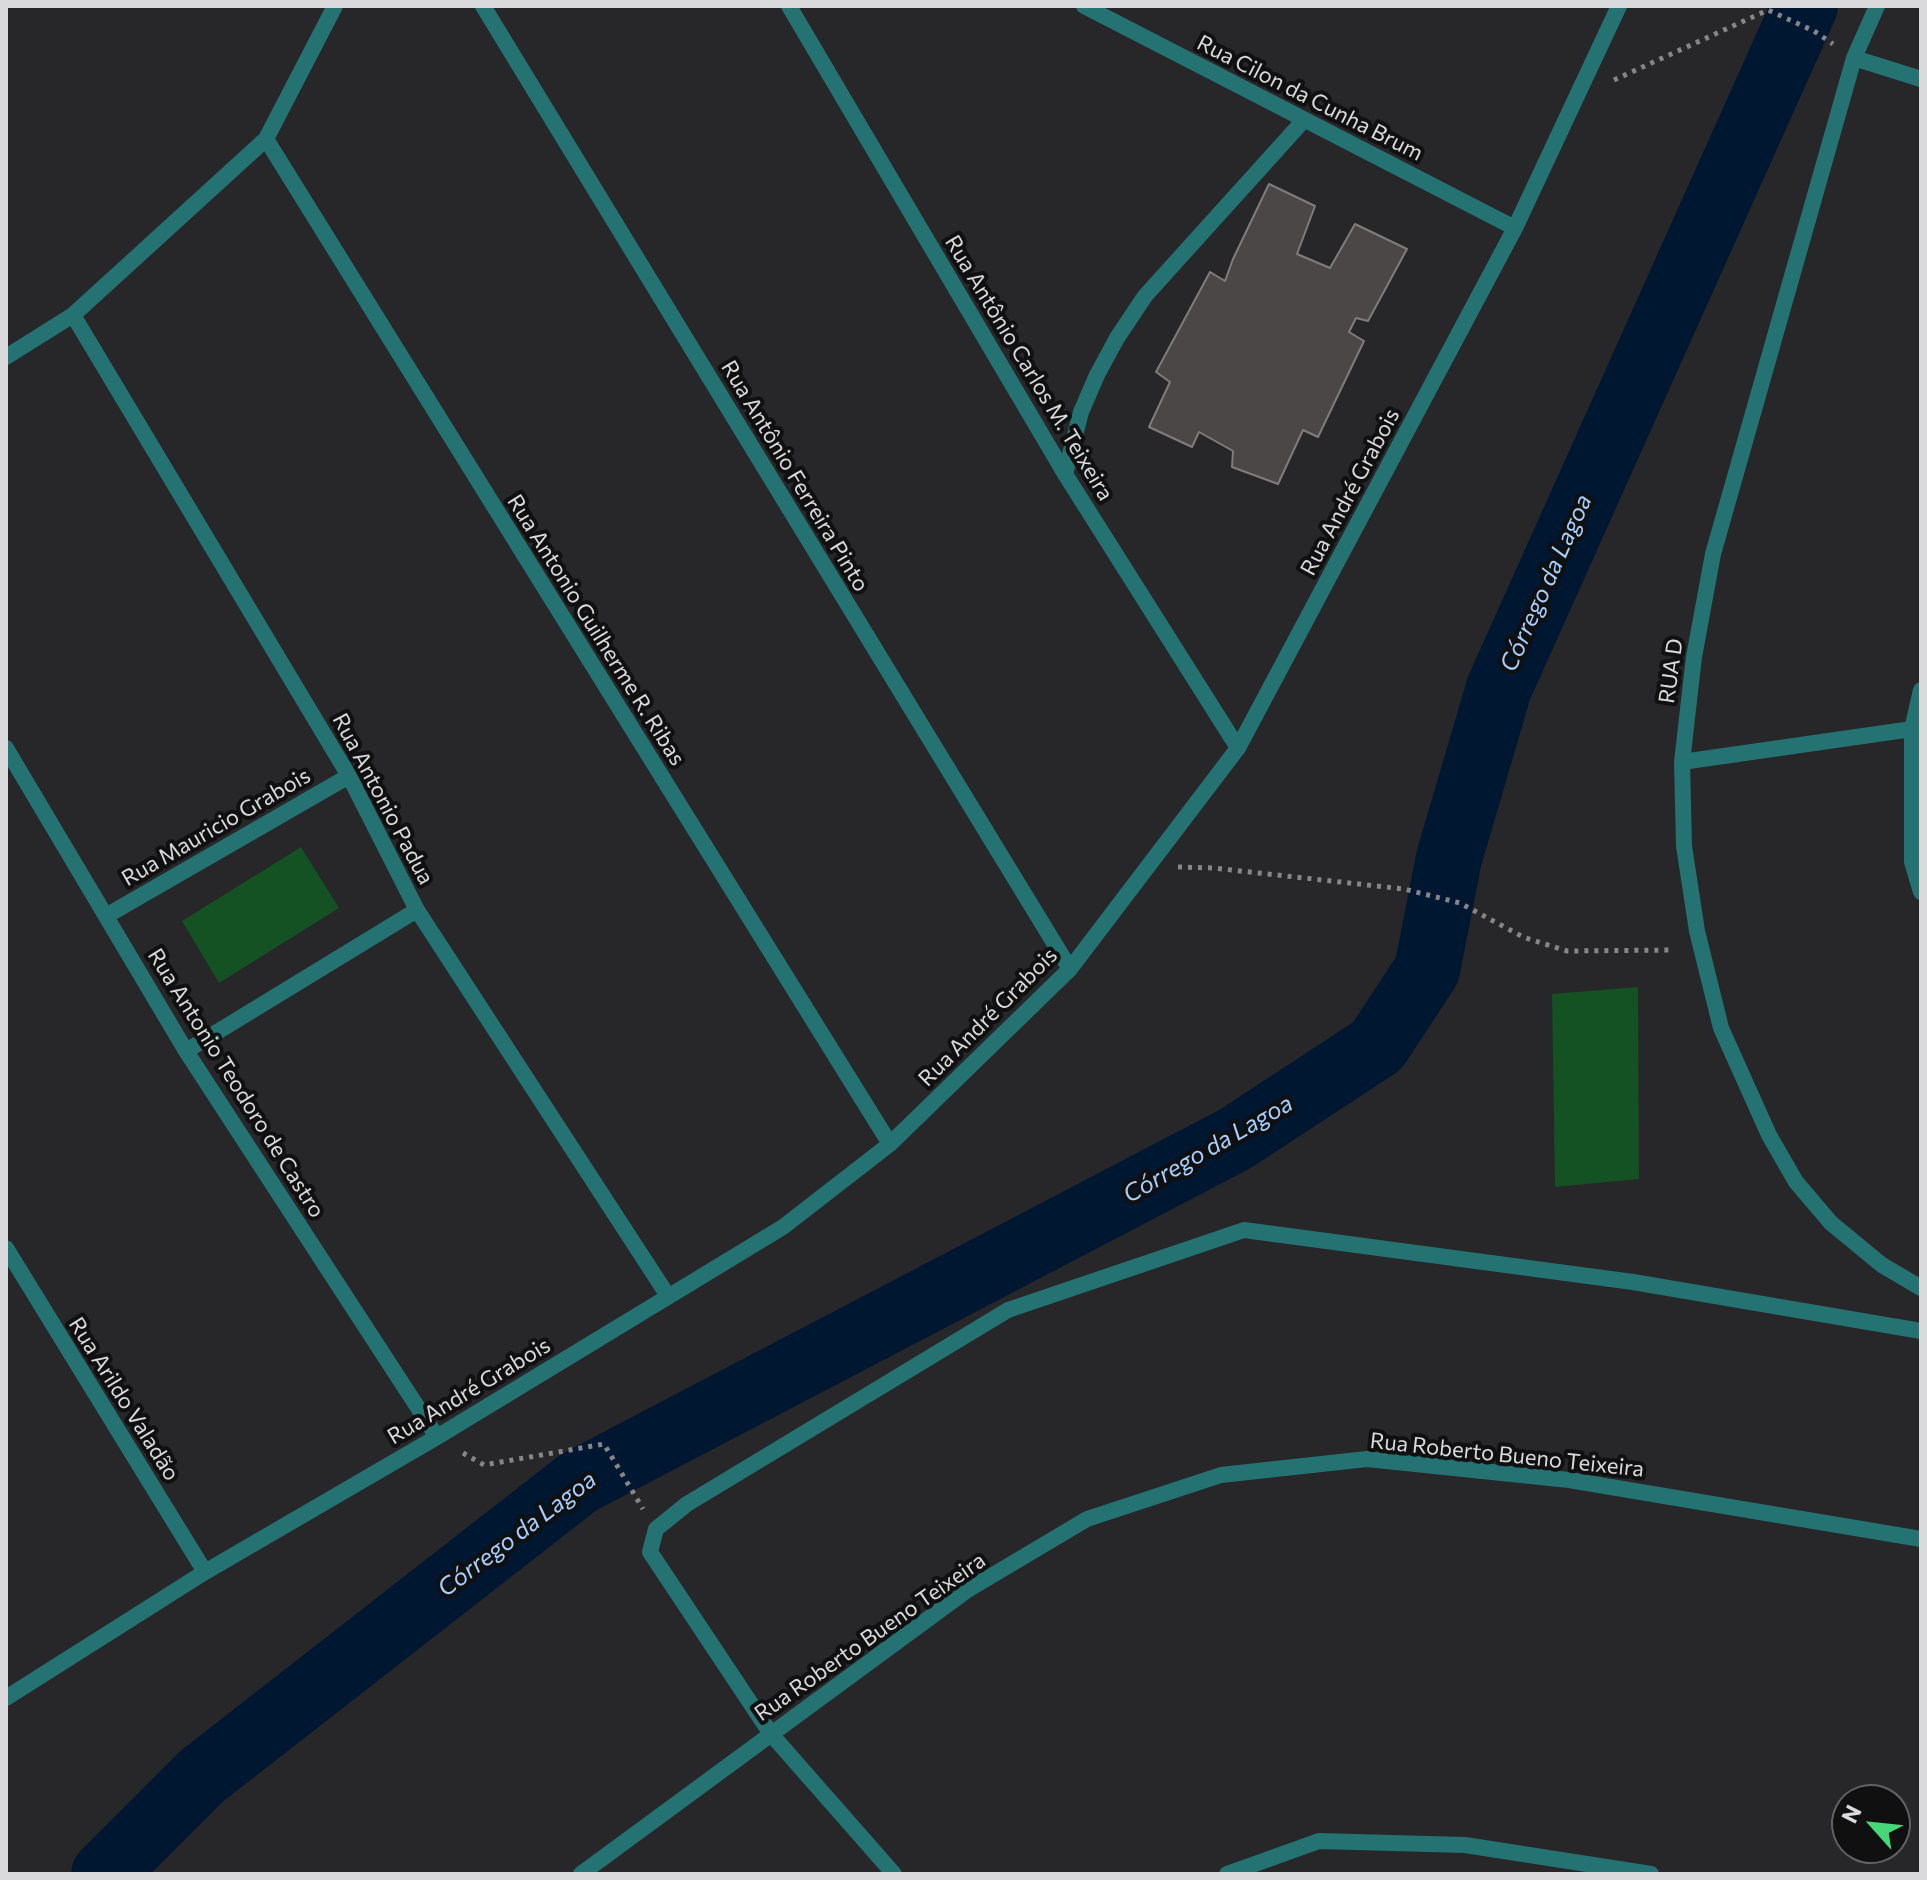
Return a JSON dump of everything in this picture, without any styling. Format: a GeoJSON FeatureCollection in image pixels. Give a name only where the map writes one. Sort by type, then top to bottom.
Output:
{"type":"FeatureCollection","features":[{"type":"Feature","properties":{"kind":"street"},"geometry":{"type":"LineString","coordinates":[[6,357],[73,315],[266,139],[335,6]]}},
{"type":"Feature","properties":{"kind":"street","name":"Rua Antônio Ferreira Pinto"},"geometry":{"type":"LineString","coordinates":[[483,6],[1070,969]]}},
{"type":"Feature","properties":{"kind":"street","name":"Rua Antônio Carlos M. Teixeira"},"geometry":{"type":"LineString","coordinates":[[789,6],[1065,474],[1238,748]]}},
{"type":"Feature","properties":{"kind":"street","name":"Rua Cilon da Cunha Brum"},"geometry":{"type":"LineString","coordinates":[[1084,6],[1515,228]]}},
{"type":"Feature","properties":{"kind":"street","name":"Rua André Grabois"},"geometry":{"type":"LineString","coordinates":[[6,1698],[205,1572],[437,1437],[783,1227],[890,1144],[1070,969],[1238,748],[1515,228],[1619,6]]}},
{"type":"Feature","properties":{"kind":"street","name":"RUA D"},"geometry":{"type":"LineString","coordinates":[[1877,6],[1854,58],[1713,554],[1694,657],[1682,762],[1684,846],[1697,931],[1721,1028],[1769,1135],[1796,1182],[1831,1223],[1882,1265],[1921,1288]]}},
{"type":"Feature","properties":{"kind":"street"},"geometry":{"type":"LineString","coordinates":[[1854,58],[1921,79]]}},
{"type":"Feature","properties":{"kind":"street"},"geometry":{"type":"LineString","coordinates":[[1065,474],[1081,412],[1097,375],[1145,296],[1304,120]]}},
{"type":"Feature","properties":{"kind":"street","name":"Rua Antonio Guilherme R. Ribas"},"geometry":{"type":"LineString","coordinates":[[266,139],[890,1144]]}},
{"type":"Feature","properties":{"kind":"street","name":"Rua Antonio Padua"},"geometry":{"type":"LineString","coordinates":[[73,315],[349,776],[417,910],[668,1296]]}},
{"type":"Feature","properties":{"kind":"street"},"geometry":{"type":"LineString","coordinates":[[1921,690],[1912,729],[1912,862],[1921,892]]}},
{"type":"Feature","properties":{"kind":"street"},"geometry":{"type":"LineString","coordinates":[[1682,762],[1912,729]]}},
{"type":"Feature","properties":{"kind":"street","name":"Rua Antonio Teodoro de Castro"},"geometry":{"type":"LineString","coordinates":[[6,748],[186,1051],[437,1437]]}},
{"type":"Feature","properties":{"kind":"street","name":"Rua Mauricio Grabois"},"geometry":{"type":"LineString","coordinates":[[106,916],[349,776]]}},
{"type":"Feature","properties":{"kind":"street"},"geometry":{"type":"LineString","coordinates":[[186,1051],[417,910]]}},
{"type":"Feature","properties":{"kind":"street"},"geometry":{"type":"LineString","coordinates":[[894,1874],[771,1734],[650,1552],[656,1529],[687,1504],[1008,1310],[1244,1230],[1633,1282],[1921,1331]]}},
{"type":"Feature","properties":{"kind":"street","name":"Rua Arildo Valadão"},"geometry":{"type":"LineString","coordinates":[[6,1248],[205,1572]]}},
{"type":"Feature","properties":{"kind":"street","name":"Rua Roberto Bueno Teixeira"},"geometry":{"type":"LineString","coordinates":[[581,1874],[966,1591],[1087,1519],[1221,1475],[1367,1459],[1569,1480],[1921,1539]]}},
{"type":"Feature","properties":{"kind":"street"},"geometry":{"type":"LineString","coordinates":[[1227,1874],[1319,1841],[1465,1845],[1651,1874]]}},
{"type":"Feature","properties":{"kind":"path"},"geometry":{"type":"LineString","coordinates":[[1577,97],[1768,10],[1814,31]]}},
{"type":"Feature","properties":{"kind":"path"},"geometry":{"type":"LineString","coordinates":[[1149,867],[1213,868],[1404,889],[1460,903],[1523,937],[1567,951],[1701,949]]}},
{"type":"Feature","properties":{"kind":"path"},"geometry":{"type":"LineString","coordinates":[[437,1437],[484,1465],[604,1444],[637,1500]]}},
{"type":"Feature","properties":{"kind":"green space"},"geometry":{"type":"Polygon","coordinates":[[[301,847],[339,908],[219,983],[182,921],[301,847]]]}},
{"type":"Feature","properties":{"kind":"green space"},"geometry":{"type":"Polygon","coordinates":[[[1638,987],[1639,1179],[1555,1187],[1552,994],[1638,987]]]}},
{"type":"Feature","properties":{"kind":"building"},"geometry":{"type":"Polygon","coordinates":[[[1269,184],[1315,206],[1297,254],[1330,268],[1355,224],[1407,249],[1368,321],[1356,318],[1349,332],[1364,341],[1318,437],[1303,430],[1278,484],[1232,467],[1233,451],[1199,432],[1192,447],[1149,427],[1170,382],[1156,372],[1210,272],[1225,281],[1269,184]]]}},
{"type":"Feature","properties":{"kind":"waterway","name":"Córrego da Lagoa"},"geometry":{"type":"LineString","coordinates":[[104,1874],[202,1776],[579,1482],[1235,1139],[1377,1046],[1427,970],[1449,858],[1499,688],[1805,6]]}}]}
